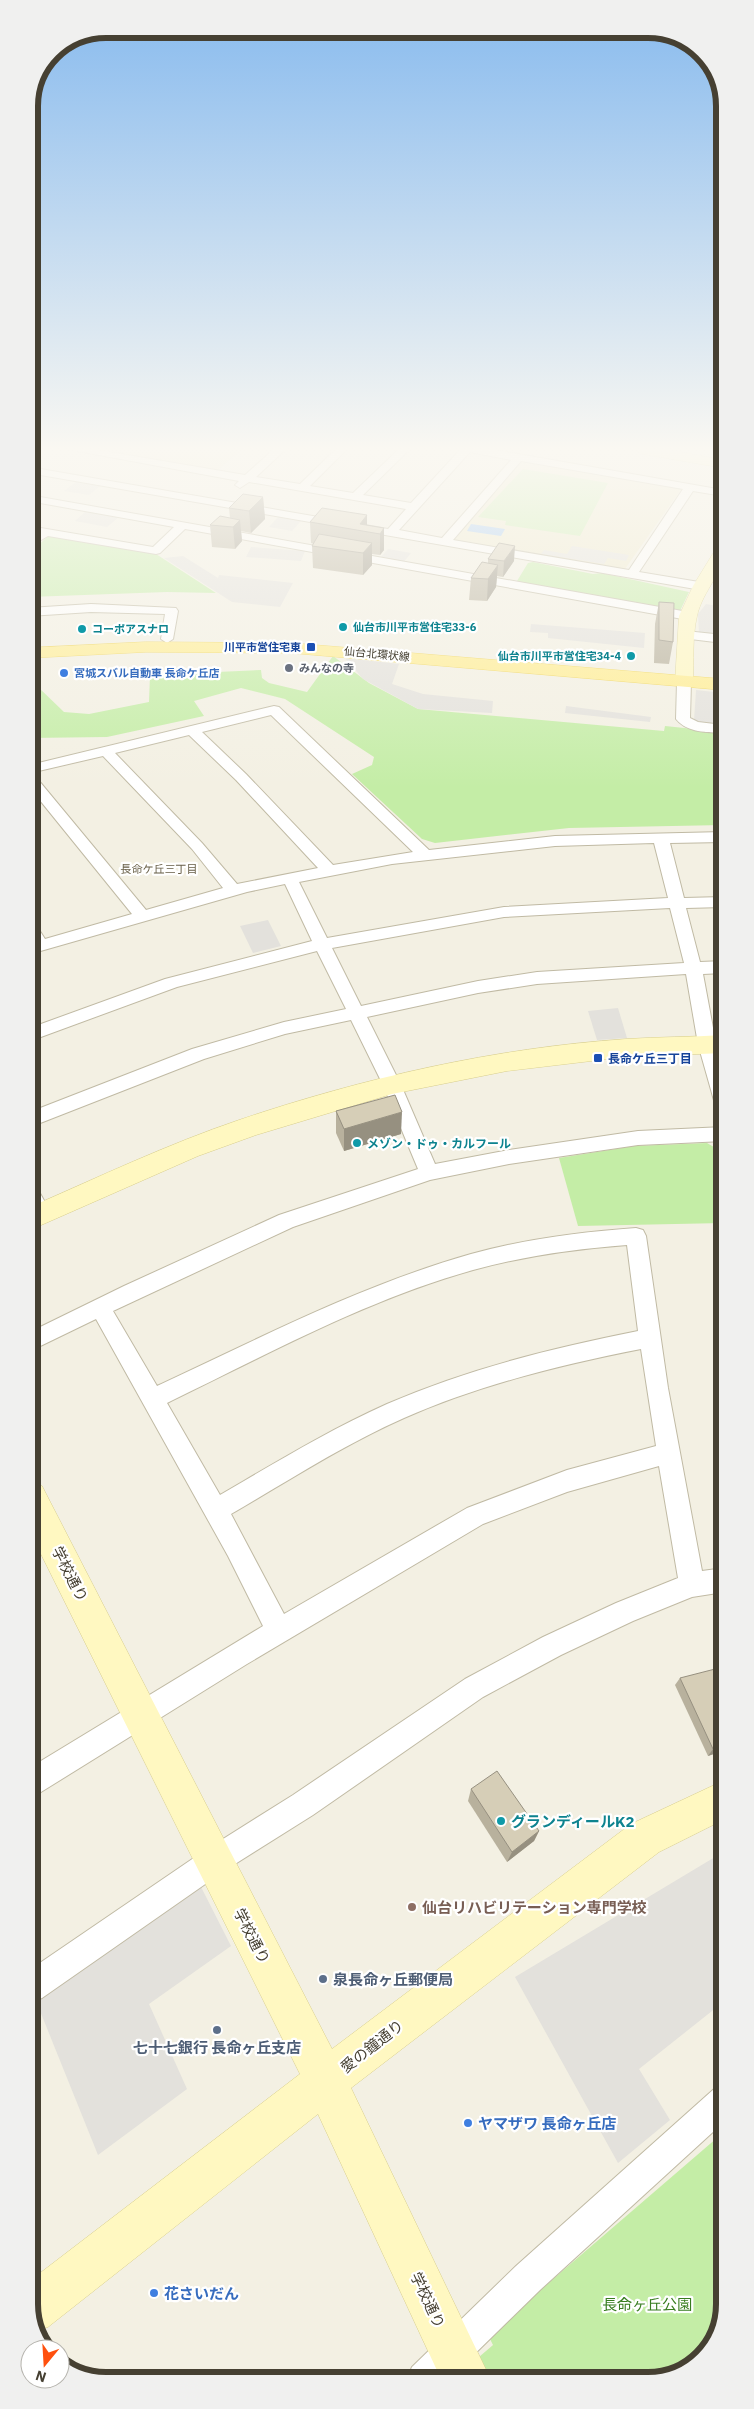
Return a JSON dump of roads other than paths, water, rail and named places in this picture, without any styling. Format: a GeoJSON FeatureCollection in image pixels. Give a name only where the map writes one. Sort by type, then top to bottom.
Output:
{"type":"FeatureCollection","features":[{"type":"Feature","properties":{"kind":"main road","name":"仙台北環状線"},"geometry":{"type":"LineString","coordinates":[[38,646],[167,639],[306,642],[684,678],[716,684]]}},
{"type":"Feature","properties":{"kind":"main road","name":"仙台北環状線"},"geometry":{"type":"LineString","coordinates":[[38,653],[146,647],[290,648],[684,678],[716,678]]}},
{"type":"Feature","properties":{"kind":"street"},"geometry":{"type":"LineString","coordinates":[[385,562],[688,616]]}},
{"type":"Feature","properties":{"kind":"street"},"geometry":{"type":"LineString","coordinates":[[508,585],[523,562]]}},
{"type":"Feature","properties":{"kind":"street"},"geometry":{"type":"LineString","coordinates":[[564,562],[701,586]]}},
{"type":"Feature","properties":{"kind":"street"},"geometry":{"type":"LineString","coordinates":[[632,574],[640,562]]}},
{"type":"Feature","properties":{"kind":"street"},"geometry":{"type":"LineString","coordinates":[[715,562],[701,586],[688,616],[683,719],[685,722],[696,726],[716,728]]}},
{"type":"Feature","properties":{"kind":"street"},"geometry":{"type":"LineString","coordinates":[[38,611],[91,608],[172,610],[167,639]]}},
{"type":"Feature","properties":{"kind":"street"},"geometry":{"type":"LineString","coordinates":[[686,636],[716,638]]}},
{"type":"Feature","properties":{"kind":"street"},"geometry":{"type":"LineString","coordinates":[[38,767],[274,710],[425,855]]}},
{"type":"Feature","properties":{"kind":"street"},"geometry":{"type":"LineString","coordinates":[[191,730],[241,777],[329,870]]}},
{"type":"Feature","properties":{"kind":"street"},"geometry":{"type":"LineString","coordinates":[[105,750],[197,846],[233,890]]}},
{"type":"Feature","properties":{"kind":"street"},"geometry":{"type":"LineString","coordinates":[[38,789],[142,916]]}},
{"type":"Feature","properties":{"kind":"street"},"geometry":{"type":"LineString","coordinates":[[38,946],[233,890],[329,870],[425,855],[555,841],[605,838],[716,837]]}},
{"type":"Feature","properties":{"kind":"street"},"geometry":{"type":"LineString","coordinates":[[38,1206],[248,1127],[392,1085],[507,1062],[625,1048],[715,1044],[693,967],[661,839]]}},
{"type":"Feature","properties":{"kind":"street"},"geometry":{"type":"LineString","coordinates":[[290,879],[392,1085],[429,1173]]}},
{"type":"Feature","properties":{"kind":"street"},"geometry":{"type":"LineString","coordinates":[[38,1032],[171,983],[249,961],[322,944],[504,912],[550,907],[716,902]]}},
{"type":"Feature","properties":{"kind":"street"},"geometry":{"type":"LineString","coordinates":[[38,1117],[198,1054],[284,1028],[478,987],[537,978],[609,972],[716,967]]}},
{"type":"Feature","properties":{"kind":"street"},"geometry":{"type":"LineString","coordinates":[[38,1338],[199,1259],[286,1221],[429,1173],[509,1157],[638,1138],[716,1134]]}},
{"type":"Feature","properties":{"kind":"street"},"geometry":{"type":"LineString","coordinates":[[153,1399],[296,1331],[449,1268],[571,1241],[636,1236],[668,1453],[692,1585]]}},
{"type":"Feature","properties":{"kind":"street"},"geometry":{"type":"LineString","coordinates":[[100,1307],[153,1399],[279,1630]]}},
{"type":"Feature","properties":{"kind":"street"},"geometry":{"type":"LineString","coordinates":[[215,1511],[361,1427],[445,1391],[524,1365],[650,1338]]}},
{"type":"Feature","properties":{"kind":"street"},"geometry":{"type":"LineString","coordinates":[[38,1778],[279,1630],[475,1516],[567,1481],[668,1453]]}},
{"type":"Feature","properties":{"kind":"street","name":"学校通り"},"geometry":{"type":"LineString","coordinates":[[38,1513],[325,2082],[459,2364]]}},
{"type":"Feature","properties":{"kind":"street"},"geometry":{"type":"LineString","coordinates":[[38,1982],[214,1861],[303,1805],[474,1688],[552,1646],[692,1585],[716,1581]]}},
{"type":"Feature","properties":{"kind":"street","name":"愛の鐘通り"},"geometry":{"type":"LineString","coordinates":[[38,2297],[325,2082],[645,1838],[716,1803]]}},
{"type":"Feature","properties":{"kind":"street"},"geometry":{"type":"LineString","coordinates":[[441,2372],[459,2364],[627,2186],[716,2108]]}},
{"type":"Feature","properties":{"kind":"place","name":"仙台市川平市営住宅33-6"},"geometry":{"type":"Point","coordinates":[343,627]}},
{"type":"Feature","properties":{"kind":"place","name":"コーポアスナロ"},"geometry":{"type":"Point","coordinates":[82,629]}},
{"type":"Feature","properties":{"kind":"place","name":"川平市営住宅東"},"geometry":{"type":"Point","coordinates":[311,647]}},
{"type":"Feature","properties":{"kind":"place","name":"仙台市川平市営住宅34-4"},"geometry":{"type":"Point","coordinates":[631,656]}},
{"type":"Feature","properties":{"kind":"place","name":"みんなの寺"},"geometry":{"type":"Point","coordinates":[289,668]}},
{"type":"Feature","properties":{"kind":"place","name":"宮城スバル自動車 長命ケ丘店"},"geometry":{"type":"Point","coordinates":[64,673]}},
{"type":"Feature","properties":{"kind":"place","name":"長命ケ丘三丁目"},"geometry":{"type":"Point","coordinates":[598,1058]}},
{"type":"Feature","properties":{"kind":"place","name":"メゾン・ドゥ・カルフール"},"geometry":{"type":"Point","coordinates":[357,1143]}},
{"type":"Feature","properties":{"kind":"place","name":"グランディールK2"},"geometry":{"type":"Point","coordinates":[501,1821]}},
{"type":"Feature","properties":{"kind":"place","name":"仙台リハビリテーション専門学校"},"geometry":{"type":"Point","coordinates":[412,1907]}},
{"type":"Feature","properties":{"kind":"place","name":"泉長命ヶ丘郵便局"},"geometry":{"type":"Point","coordinates":[323,1979]}},
{"type":"Feature","properties":{"kind":"place","name":"七十七銀行 長命ヶ丘支店"},"geometry":{"type":"Point","coordinates":[217,2030]}},
{"type":"Feature","properties":{"kind":"place","name":"ヤマザワ 長命ヶ丘店"},"geometry":{"type":"Point","coordinates":[468,2123]}},
{"type":"Feature","properties":{"kind":"place","name":"花さいだん"},"geometry":{"type":"Point","coordinates":[154,2293]}},
{"type":"Feature","properties":{"kind":"district","name":"長命ケ丘三丁目"},"geometry":{"type":"Point","coordinates":[159,869]}},
{"type":"Feature","properties":{"kind":"park label","name":"長命ヶ丘公園"},"geometry":{"type":"Point","coordinates":[647,2304]}}]}
